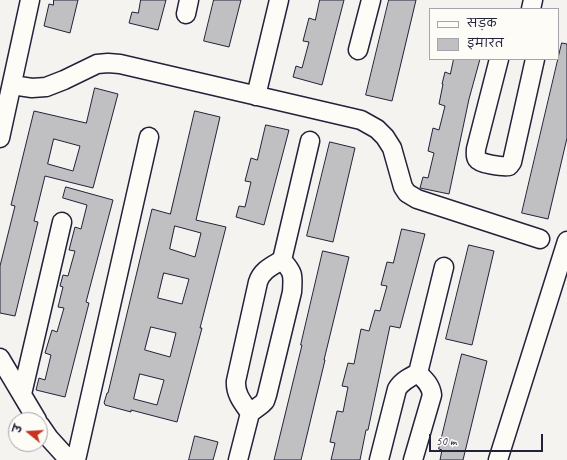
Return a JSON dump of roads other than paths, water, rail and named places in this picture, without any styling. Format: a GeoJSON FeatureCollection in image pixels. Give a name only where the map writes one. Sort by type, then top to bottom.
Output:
{"type":"FeatureCollection","features":[{"type":"Feature","properties":{"kind":"street"},"geometry":{"type":"LineString","coordinates":[[0,138],[30,0]]}},
{"type":"Feature","properties":{"kind":"street"},"geometry":{"type":"LineString","coordinates":[[256,96],[279,0]]}},
{"type":"Feature","properties":{"kind":"street"},"geometry":{"type":"LineString","coordinates":[[358,50],[371,0]]}},
{"type":"Feature","properties":{"kind":"street"},"geometry":{"type":"LineString","coordinates":[[500,60],[476,149],[476,155],[480,162],[509,166],[512,162],[535,60]]}},
{"type":"Feature","properties":{"kind":"street"},"geometry":{"type":"LineString","coordinates":[[12,85],[32,88],[46,87],[97,64],[120,64],[361,120],[377,129],[385,137],[392,148],[402,187],[407,193],[417,199],[540,240]]}},
{"type":"Feature","properties":{"kind":"street"},"geometry":{"type":"LineString","coordinates":[[76,460],[149,137]]}},
{"type":"Feature","properties":{"kind":"street"},"geometry":{"type":"LineString","coordinates":[[250,413],[239,396],[236,381],[260,276],[266,270],[282,260],[310,141]]}},
{"type":"Feature","properties":{"kind":"street"},"geometry":{"type":"LineString","coordinates":[[22,394],[62,222]]}},
{"type":"Feature","properties":{"kind":"street"},"geometry":{"type":"LineString","coordinates":[[498,460],[567,241]]}},
{"type":"Feature","properties":{"kind":"street"},"geometry":{"type":"LineString","coordinates":[[238,460],[250,413],[265,401],[267,395],[292,292],[292,272],[282,260]]}},
{"type":"Feature","properties":{"kind":"street"},"geometry":{"type":"LineString","coordinates":[[379,460],[397,389],[406,379],[418,373],[444,267]]}},
{"type":"Feature","properties":{"kind":"street"},"geometry":{"type":"LineString","coordinates":[[0,358],[32,412]]}},
{"type":"Feature","properties":{"kind":"street"},"geometry":{"type":"LineString","coordinates":[[413,460],[432,395],[428,383],[418,373]]}},
{"type":"Feature","properties":{"kind":"street"},"geometry":{"type":"LineString","coordinates":[[48,437],[69,460]]}}]}
